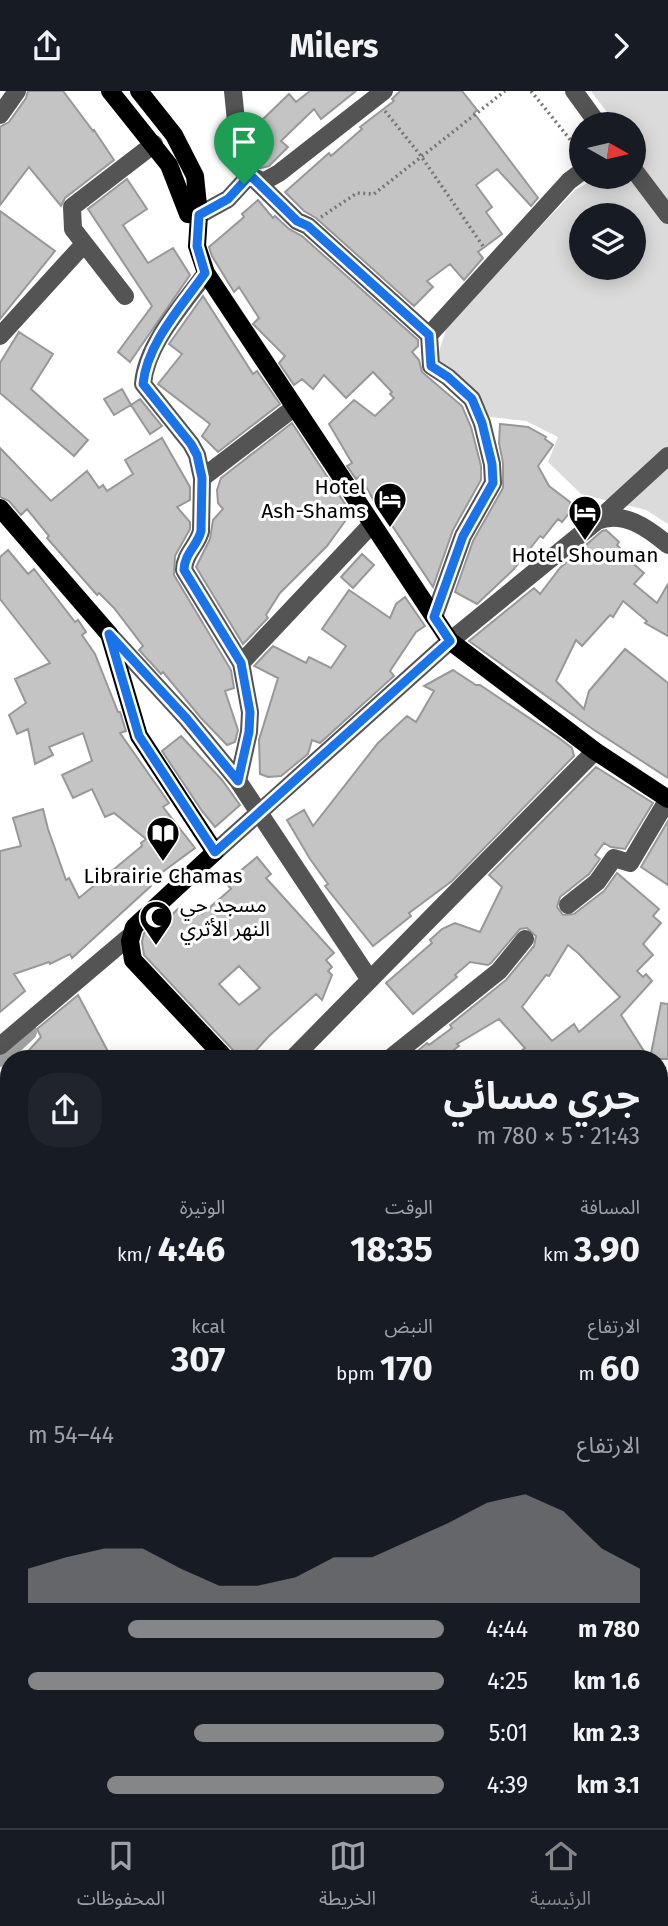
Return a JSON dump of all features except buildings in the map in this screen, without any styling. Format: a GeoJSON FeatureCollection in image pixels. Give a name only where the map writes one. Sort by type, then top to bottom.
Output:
{"type":"FeatureCollection","features":[{"type":"Feature","properties":{"kind":"main road"},"geometry":{"type":"LineString","coordinates":[[110,91],[154,144],[173,172],[188,213],[199,215]]}},
{"type":"Feature","properties":{"kind":"main road"},"geometry":{"type":"LineString","coordinates":[[139,91],[174,135],[195,176],[199,215],[197,246],[205,273],[450,641],[596,751],[668,799]]}},
{"type":"Feature","properties":{"kind":"main road"},"geometry":{"type":"LineString","coordinates":[[0,508],[109,634],[139,736],[215,852],[147,913],[134,927],[130,936],[133,960],[218,1050]]}},
{"type":"Feature","properties":{"kind":"street"},"geometry":{"type":"LineString","coordinates":[[0,115],[18,91]]}},
{"type":"Feature","properties":{"kind":"street"},"geometry":{"type":"LineString","coordinates":[[199,215],[228,199],[250,175],[250,161],[236,121],[233,91]]}},
{"type":"Feature","properties":{"kind":"street"},"geometry":{"type":"LineString","coordinates":[[574,91],[589,112]]}},
{"type":"Feature","properties":{"kind":"street"},"geometry":{"type":"LineString","coordinates":[[250,175],[263,182],[279,173],[379,95]]}},
{"type":"Feature","properties":{"kind":"street"},"geometry":{"type":"LineString","coordinates":[[125,296],[73,229],[72,207],[154,144]]}},
{"type":"Feature","properties":{"kind":"street"},"geometry":{"type":"LineString","coordinates":[[250,175],[297,221],[308,226],[429,335],[431,366],[472,399],[482,423],[492,464],[493,483],[463,536],[434,617]]}},
{"type":"Feature","properties":{"kind":"street"},"geometry":{"type":"LineString","coordinates":[[429,335],[569,181]]}},
{"type":"Feature","properties":{"kind":"street"},"geometry":{"type":"LineString","coordinates":[[646,186],[668,215]]}},
{"type":"Feature","properties":{"kind":"street"},"geometry":{"type":"LineString","coordinates":[[0,336],[84,244]]}},
{"type":"Feature","properties":{"kind":"street"},"geometry":{"type":"LineString","coordinates":[[205,273],[153,348],[144,370],[143,384],[191,444],[201,466],[199,538],[188,553],[184,570],[241,663],[250,712],[249,732],[238,781]]}},
{"type":"Feature","properties":{"kind":"street"},"geometry":{"type":"LineString","coordinates":[[202,478],[295,407]]}},
{"type":"Feature","properties":{"kind":"street"},"geometry":{"type":"LineString","coordinates":[[215,852],[450,641],[597,521],[668,456]]}},
{"type":"Feature","properties":{"kind":"street"},"geometry":{"type":"LineString","coordinates":[[597,521],[607,517],[633,521],[668,545]]}},
{"type":"Feature","properties":{"kind":"street"},"geometry":{"type":"LineString","coordinates":[[241,663],[372,524]]}},
{"type":"Feature","properties":{"kind":"street"},"geometry":{"type":"LineString","coordinates":[[109,634],[187,719],[238,781],[370,980]]}},
{"type":"Feature","properties":{"kind":"street"},"geometry":{"type":"LineString","coordinates":[[306,1050],[370,980],[596,751]]}},
{"type":"Feature","properties":{"kind":"street"},"geometry":{"type":"LineString","coordinates":[[568,905],[597,882],[614,858],[630,863],[668,799]]}},
{"type":"Feature","properties":{"kind":"street"},"geometry":{"type":"LineString","coordinates":[[0,1045],[130,936]]}},
{"type":"Feature","properties":{"kind":"street"},"geometry":{"type":"LineString","coordinates":[[399,1050],[494,977],[525,939]]}},
{"type":"Feature","properties":{"kind":"path"},"geometry":{"type":"LineString","coordinates":[[308,226],[357,193],[374,194],[505,91]]}},
{"type":"Feature","properties":{"kind":"path"},"geometry":{"type":"LineString","coordinates":[[531,91],[569,138]]}},
{"type":"Feature","properties":{"kind":"path"},"geometry":{"type":"LineString","coordinates":[[379,95],[494,263]]}},
{"type":"Feature","properties":{"kind":"shaded area"},"geometry":{"type":"Polygon","coordinates":[[[591,91],[668,91],[668,524],[646,510],[581,494],[548,462],[558,437],[526,421],[483,416],[436,361],[450,317],[494,276],[575,190],[646,189],[646,112],[607,112],[591,91]]]}},
{"type":"Feature","properties":{"kind":"waterway"},"geometry":{"type":"LineString","coordinates":[[9,1050],[28,1032]]}},
{"type":"Feature","properties":{"kind":"place","name":"Hotel Ash-Shams"},"geometry":{"type":"Point","coordinates":[390,529]}},
{"type":"Feature","properties":{"kind":"place","name":"Hotel Shouman"},"geometry":{"type":"Point","coordinates":[585,542]}},
{"type":"Feature","properties":{"kind":"place","name":"Librairie Chamas"},"geometry":{"type":"Point","coordinates":[163,863]}},
{"type":"Feature","properties":{"kind":"place","name":"مسجد حي النهر الأثري"},"geometry":{"type":"Point","coordinates":[156,947]}},
{"type":"Feature","properties":{"kind":"route"},"geometry":{"type":"LineString","coordinates":[[250,175],[297,221],[308,226],[429,335],[431,366],[472,399],[482,423],[492,464],[493,483],[463,536],[434,617],[450,641],[215,852],[139,736],[109,634],[187,719],[238,781],[249,732],[250,712],[241,663],[184,570],[184,562],[201,531],[201,466],[191,444],[143,384],[144,370],[153,348],[205,273],[197,246],[199,215],[219,206],[244,184],[250,175]]}}]}
